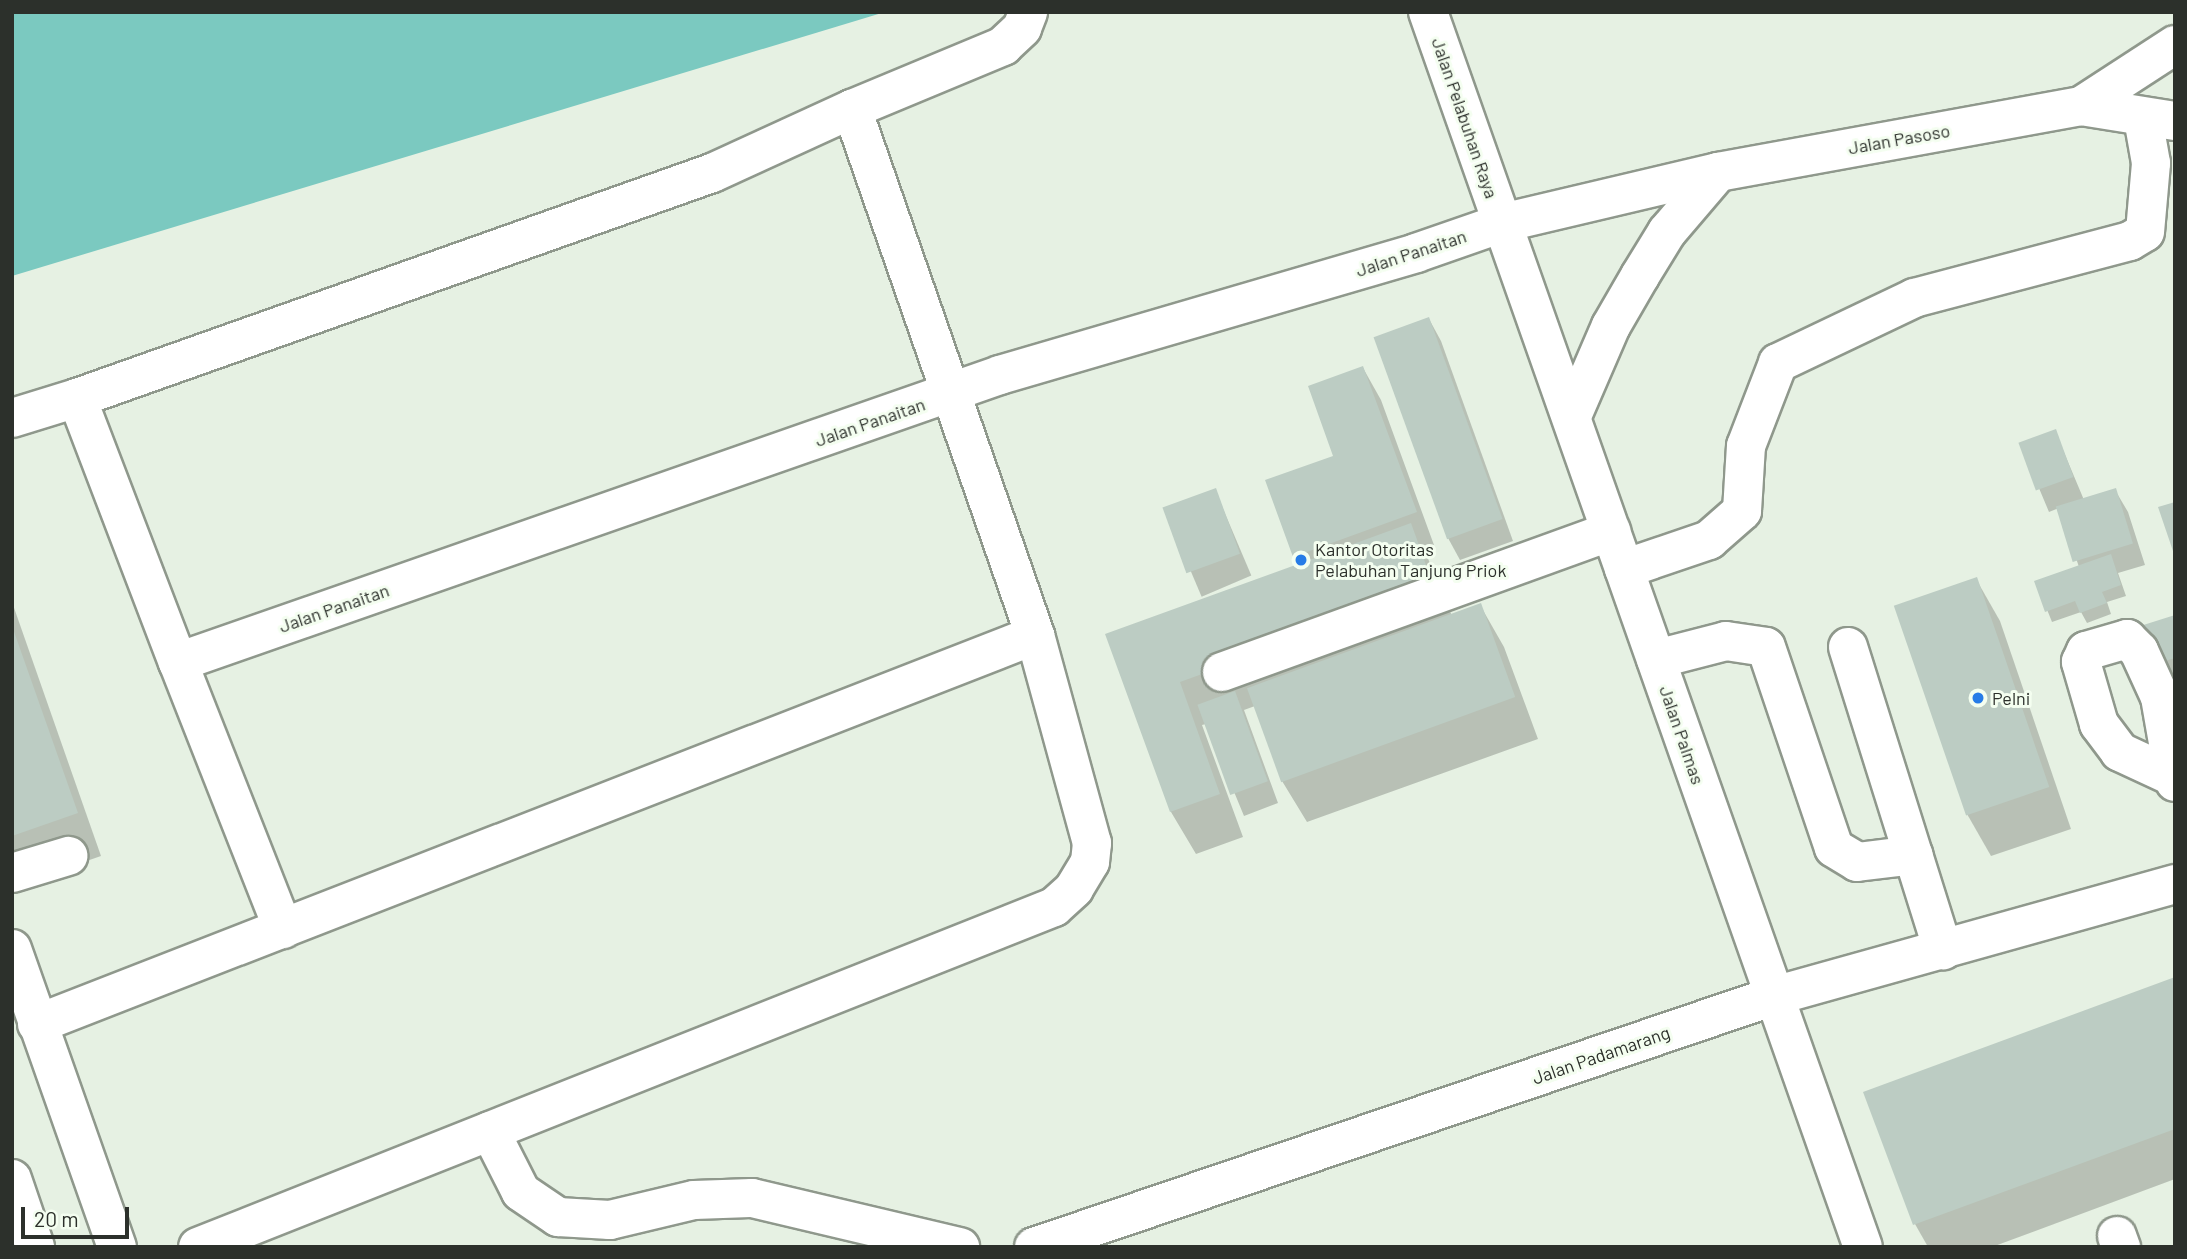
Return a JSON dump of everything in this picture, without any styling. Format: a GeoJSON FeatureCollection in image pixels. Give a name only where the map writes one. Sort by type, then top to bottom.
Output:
{"type":"FeatureCollection","features":[{"type":"Feature","properties":{"kind":"street"},"geometry":{"type":"LineString","coordinates":[[12,418],[77,398],[712,173],[852,108],[1003,46],[1022,28],[1028,12]]}},
{"type":"Feature","properties":{"kind":"street","name":"Jalan Pelabuhan Raya"},"geometry":{"type":"LineString","coordinates":[[1428,12],[1502,223]]}},
{"type":"Feature","properties":{"kind":"street","name":"Jalan Pasoso"},"geometry":{"type":"LineString","coordinates":[[2081,106],[2175,45]]}},
{"type":"Feature","properties":{"kind":"street","name":"Jalan Pasoso"},"geometry":{"type":"LineString","coordinates":[[1502,223],[1718,172],[2081,106],[2159,120]]}},
{"type":"Feature","properties":{"kind":"street"},"geometry":{"type":"LineString","coordinates":[[198,1247],[1054,907],[1074,889],[1090,862],[1092,843],[1035,635],[949,395],[852,108]]}},
{"type":"Feature","properties":{"kind":"street"},"geometry":{"type":"LineString","coordinates":[[1624,569],[1709,540],[1742,511],[1746,446],[1777,363],[1914,298],[2130,241],[2145,232],[2162,207],[2151,163],[2159,120]]}},
{"type":"Feature","properties":{"kind":"street"},"geometry":{"type":"LineString","coordinates":[[1572,416],[1611,326],[1640,276],[1667,232],[1718,172]]}},
{"type":"Feature","properties":{"kind":"street","name":"Jalan Panaitan"},"geometry":{"type":"LineString","coordinates":[[178,662],[1000,375],[1416,253],[1502,223]]}},
{"type":"Feature","properties":{"kind":"street","name":"Jalan Palmas"},"geometry":{"type":"LineString","coordinates":[[1502,223],[1863,1247]]}},
{"type":"Feature","properties":{"kind":"street"},"geometry":{"type":"LineString","coordinates":[[77,398],[283,929]]}},
{"type":"Feature","properties":{"kind":"street"},"geometry":{"type":"LineString","coordinates":[[1222,672],[1611,531]]}},
{"type":"Feature","properties":{"kind":"street"},"geometry":{"type":"LineString","coordinates":[[37,1024],[1035,635]]}},
{"type":"Feature","properties":{"kind":"street"},"geometry":{"type":"LineString","coordinates":[[1656,659],[1726,641],[1766,647],[1834,848],[1857,862],[1914,855]]}},
{"type":"Feature","properties":{"kind":"street"},"geometry":{"type":"LineString","coordinates":[[1848,647],[1943,950]]}},
{"type":"Feature","properties":{"kind":"street"},"geometry":{"type":"LineString","coordinates":[[12,873],[68,856]]}},
{"type":"Feature","properties":{"kind":"street","name":"Jalan Padamarang"},"geometry":{"type":"LineString","coordinates":[[1034,1247],[1774,996],[2175,884]]}},
{"type":"Feature","properties":{"kind":"street"},"geometry":{"type":"LineString","coordinates":[[12,949],[117,1247]]}},
{"type":"Feature","properties":{"kind":"street"},"geometry":{"type":"LineString","coordinates":[[490,1131],[521,1192],[558,1217],[610,1220],[694,1200],[752,1198],[960,1247]]}},
{"type":"Feature","properties":{"kind":"street"},"geometry":{"type":"LineString","coordinates":[[12,1179],[35,1247]]}},
{"type":"Feature","properties":{"kind":"water"},"geometry":{"type":"Polygon","coordinates":[[[12,12],[885,12],[12,276],[12,12]]]}},
{"type":"Feature","properties":{"kind":"building"},"geometry":{"type":"Polygon","coordinates":[[[1429,317],[1503,519],[1447,539],[1374,337],[1429,317]]]}},
{"type":"Feature","properties":{"kind":"building"},"geometry":{"type":"Polygon","coordinates":[[[1363,366],[1417,512],[1293,557],[1265,480],[1333,456],[1308,386],[1363,366]]]}},
{"type":"Feature","properties":{"kind":"building"},"geometry":{"type":"Polygon","coordinates":[[[2056,429],[2073,477],[2036,491],[2018,443],[2056,429]]]}},
{"type":"Feature","properties":{"kind":"building"},"geometry":{"type":"Polygon","coordinates":[[[1216,488],[1240,554],[1186,573],[1162,507],[1216,488]]]}},
{"type":"Feature","properties":{"kind":"building"},"geometry":{"type":"Polygon","coordinates":[[[2116,488],[2133,543],[2073,562],[2056,506],[2116,488]]]}},
{"type":"Feature","properties":{"kind":"building"},"geometry":{"type":"Polygon","coordinates":[[[2175,502],[2175,554],[2174,554],[2158,507],[2175,502]]]}},
{"type":"Feature","properties":{"kind":"building"},"geometry":{"type":"Polygon","coordinates":[[[1411,523],[1435,590],[1180,682],[1220,794],[1170,812],[1105,634],[1411,523]]]}},
{"type":"Feature","properties":{"kind":"building"},"geometry":{"type":"Polygon","coordinates":[[[2111,554],[2121,585],[2102,592],[2107,603],[2080,613],[2075,601],[2045,612],[2034,581],[2111,554]]]}},
{"type":"Feature","properties":{"kind":"building"},"geometry":{"type":"Polygon","coordinates":[[[1977,577],[2049,787],[1966,816],[1894,606],[1977,577]]]}},
{"type":"Feature","properties":{"kind":"building"},"geometry":{"type":"Polygon","coordinates":[[[1481,603],[1515,697],[1281,782],[1247,688],[1481,603]]]}},
{"type":"Feature","properties":{"kind":"building"},"geometry":{"type":"Polygon","coordinates":[[[2175,615],[2175,658],[2149,666],[2137,627],[2175,615]]]}},
{"type":"Feature","properties":{"kind":"building"},"geometry":{"type":"Polygon","coordinates":[[[12,626],[78,813],[12,836],[12,626]]]}},
{"type":"Feature","properties":{"kind":"building"},"geometry":{"type":"Polygon","coordinates":[[[1235,691],[1268,781],[1230,795],[1197,705],[1235,691]]]}},
{"type":"Feature","properties":{"kind":"building"},"geometry":{"type":"Polygon","coordinates":[[[2175,977],[2175,1129],[1913,1225],[1863,1092],[2175,977]]]}},
{"type":"Feature","properties":{"kind":"place","name":"Kantor Otoritas Pelabuhan Tanjung Priok"},"geometry":{"type":"Point","coordinates":[1301,560]}},
{"type":"Feature","properties":{"kind":"place","name":"Pelni"},"geometry":{"type":"Point","coordinates":[1978,698]}}]}
